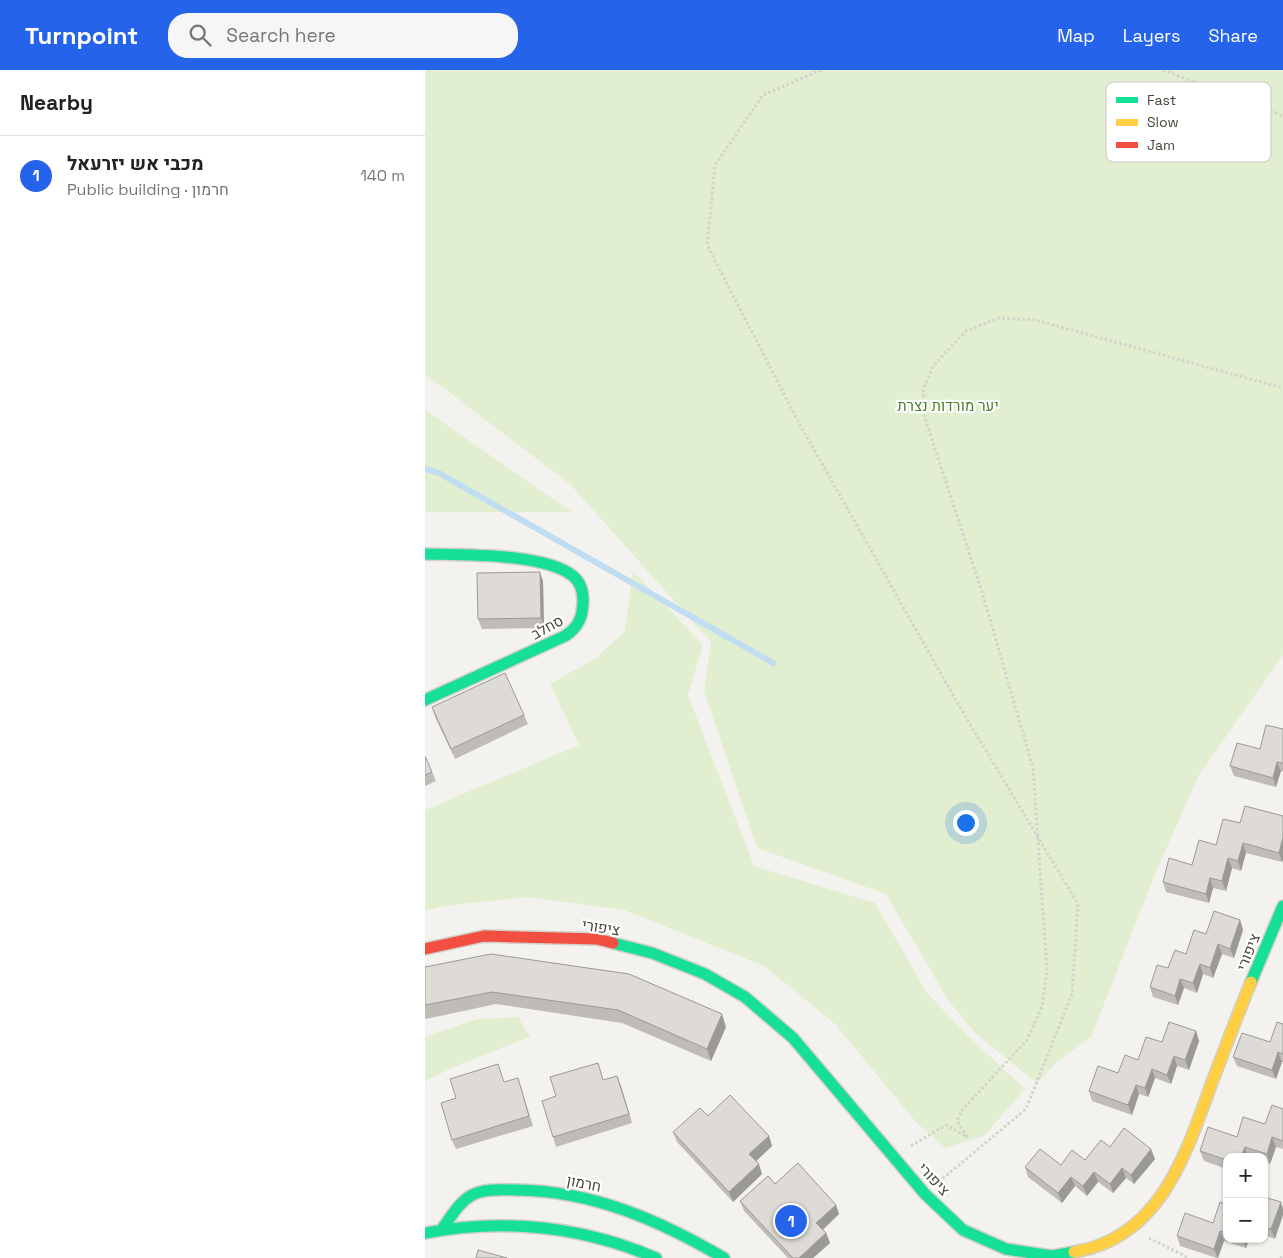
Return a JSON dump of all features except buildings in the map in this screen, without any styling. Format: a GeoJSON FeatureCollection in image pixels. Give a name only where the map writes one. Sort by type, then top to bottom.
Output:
{"type":"FeatureCollection","features":[{"type":"Feature","properties":{"kind":"street","name":"סחלב"},"geometry":{"type":"LineString","coordinates":[[425,554],[506,558],[550,564],[570,573],[582,587],[583,615],[574,631],[560,639],[425,700]]}},
{"type":"Feature","properties":{"kind":"street","name":"ציפורי"},"geometry":{"type":"LineString","coordinates":[[425,948],[484,936],[597,939],[651,953],[705,974],[745,997],[793,1038],[925,1194],[963,1230],[1006,1249],[1052,1256],[1095,1249],[1130,1229],[1157,1202],[1177,1173],[1283,906]]}},
{"type":"Feature","properties":{"kind":"street","name":"חרמון"},"geometry":{"type":"LineString","coordinates":[[442,1229],[461,1204],[479,1192],[525,1190],[574,1195],[619,1206],[670,1226],[724,1258]]}},
{"type":"Feature","properties":{"kind":"street"},"geometry":{"type":"LineString","coordinates":[[425,1233],[442,1229],[493,1224],[546,1227],[591,1236],[641,1251],[656,1258]]}},
{"type":"Feature","properties":{"kind":"path"},"geometry":{"type":"LineString","coordinates":[[821,70],[763,95],[715,165],[707,245],[800,425],[961,708],[1079,904],[1072,994],[1026,1109],[925,1194]]}},
{"type":"Feature","properties":{"kind":"path"},"geometry":{"type":"LineString","coordinates":[[1163,70],[1194,82]]}},
{"type":"Feature","properties":{"kind":"path"},"geometry":{"type":"LineString","coordinates":[[1271,111],[1283,116]]}},
{"type":"Feature","properties":{"kind":"path"},"geometry":{"type":"LineString","coordinates":[[892,1155],[946,1125],[967,1137],[957,1121],[962,1110],[1027,1040],[1042,1007],[1047,971],[1033,768],[983,595],[923,412],[924,388],[933,366],[966,331],[999,318],[1035,320],[1283,388]]}},
{"type":"Feature","properties":{"kind":"path"},"geometry":{"type":"LineString","coordinates":[[1130,1229],[1189,1258]]}},
{"type":"Feature","properties":{"kind":"green space","name":"יער מורדות נצרת"},"geometry":{"type":"Polygon","coordinates":[[[425,70],[1283,70],[1283,655],[1199,775],[1158,867],[1091,1037],[1056,1063],[1037,1083],[976,1034],[948,1000],[886,894],[757,848],[704,691],[711,642],[570,484],[425,374],[425,70]]]}},
{"type":"Feature","properties":{"kind":"green space"},"geometry":{"type":"Polygon","coordinates":[[[425,409],[445,424],[572,512],[425,512],[425,409]]]}},
{"type":"Feature","properties":{"kind":"green space"},"geometry":{"type":"Polygon","coordinates":[[[633,571],[703,645],[688,695],[754,866],[875,903],[927,993],[970,1038],[1025,1089],[984,1136],[945,1148],[916,1122],[835,1024],[764,966],[624,910],[527,897],[444,906],[425,911],[425,810],[579,745],[550,684],[596,658],[625,631],[633,571]]]}},
{"type":"Feature","properties":{"kind":"green space"},"geometry":{"type":"Polygon","coordinates":[[[518,1017],[530,1037],[456,1066],[425,1081],[425,1037],[477,1019],[518,1017]]]}},
{"type":"Feature","properties":{"kind":"waterway"},"geometry":{"type":"LineString","coordinates":[[425,469],[439,473],[773,663]]}},
{"type":"Feature","properties":{"kind":"traffic: fast"},"geometry":{"type":"LineString","coordinates":[[425,554],[480,555],[543,563],[560,568],[573,576],[581,587],[583,600],[579,621],[574,629],[565,636],[425,700]]}},
{"type":"Feature","properties":{"kind":"traffic: fast"},"geometry":{"type":"LineString","coordinates":[[1251,982],[1283,906]]}},
{"type":"Feature","properties":{"kind":"traffic: fast"},"geometry":{"type":"LineString","coordinates":[[613,943],[652,953],[705,974],[745,997],[793,1038],[925,1194],[963,1230],[1006,1249],[1052,1256],[1074,1252]]}},
{"type":"Feature","properties":{"kind":"traffic: fast"},"geometry":{"type":"LineString","coordinates":[[442,1229],[455,1210],[477,1193],[488,1190],[545,1192],[599,1202],[625,1210],[675,1231],[724,1258]]}},
{"type":"Feature","properties":{"kind":"traffic: fast"},"geometry":{"type":"LineString","coordinates":[[425,1233],[484,1226],[542,1228],[600,1238],[656,1258]]}},
{"type":"Feature","properties":{"kind":"traffic: slow"},"geometry":{"type":"LineString","coordinates":[[1074,1252],[1104,1244],[1128,1230],[1148,1212],[1165,1190],[1191,1139],[1251,982]]}},
{"type":"Feature","properties":{"kind":"traffic: jam"},"geometry":{"type":"LineString","coordinates":[[425,949],[484,936],[597,939],[613,943]]}},
{"type":"Feature","properties":{"kind":"place","name":"מכבי אש יזרעאל"},"geometry":{"type":"Point","coordinates":[791,1221]}}]}
